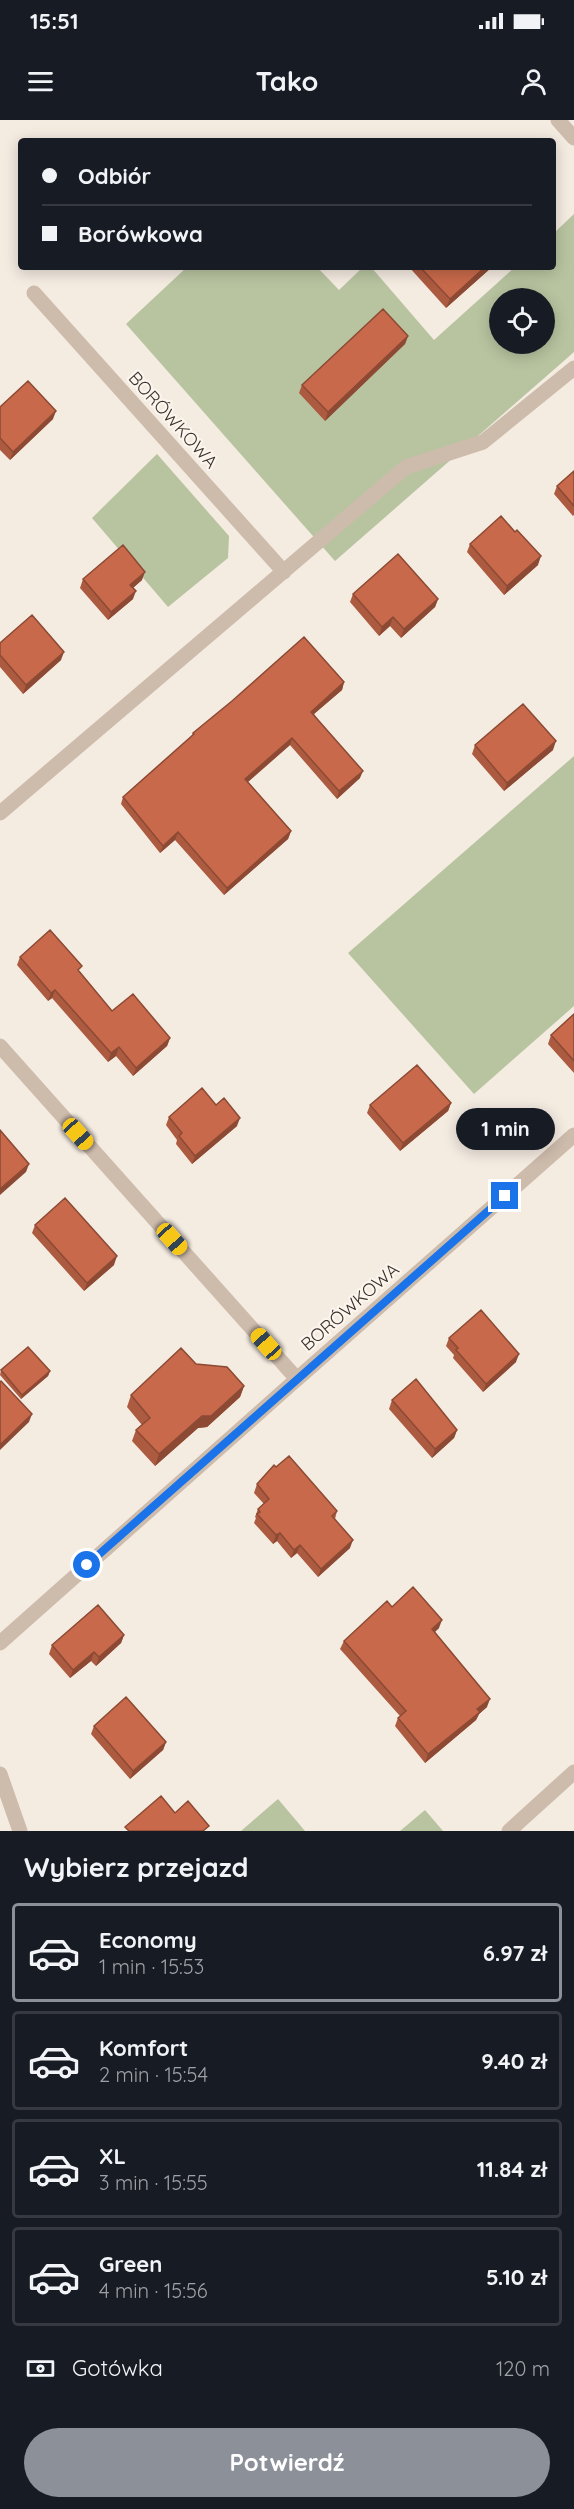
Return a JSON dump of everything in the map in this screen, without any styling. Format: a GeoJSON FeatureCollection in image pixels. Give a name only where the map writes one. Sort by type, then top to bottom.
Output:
{"type":"FeatureCollection","features":[{"type":"Feature","properties":{"kind":"street"},"geometry":{"type":"LineString","coordinates":[[558,120],[574,138]]}},
{"type":"Feature","properties":{"kind":"street","name":"BORÓWKOWA"},"geometry":{"type":"LineString","coordinates":[[34,293],[284,572]]}},
{"type":"Feature","properties":{"kind":"street"},"geometry":{"type":"LineString","coordinates":[[0,813],[406,467],[483,442],[574,368]]}},
{"type":"Feature","properties":{"kind":"street","name":"BORÓWKOWA"},"geometry":{"type":"LineString","coordinates":[[0,1046],[297,1379],[574,1135]]}},
{"type":"Feature","properties":{"kind":"street"},"geometry":{"type":"LineString","coordinates":[[0,1643],[297,1379]]}},
{"type":"Feature","properties":{"kind":"street"},"geometry":{"type":"LineString","coordinates":[[509,1831],[574,1772]]}},
{"type":"Feature","properties":{"kind":"street"},"geometry":{"type":"LineString","coordinates":[[0,1774],[20,1831]]}},
{"type":"Feature","properties":{"kind":"green space"},"geometry":{"type":"Polygon","coordinates":[[[574,214],[574,352],[335,561],[126,324],[184,270],[320,270],[339,290],[360,270],[374,270],[434,340],[489,290],[489,354],[555,354],[555,288],[492,288],[512,270],[556,270],[556,231],[574,214]]]}},
{"type":"Feature","properties":{"kind":"green space"},"geometry":{"type":"Polygon","coordinates":[[[157,454],[229,536],[228,558],[168,607],[92,518],[157,454]]]}},
{"type":"Feature","properties":{"kind":"green space"},"geometry":{"type":"Polygon","coordinates":[[[574,756],[574,1006],[474,1094],[348,953],[574,756]]]}},
{"type":"Feature","properties":{"kind":"green space"},"geometry":{"type":"Polygon","coordinates":[[[278,1799],[305,1831],[241,1831],[278,1799]]]}},
{"type":"Feature","properties":{"kind":"green space"},"geometry":{"type":"Polygon","coordinates":[[[425,1810],[443,1831],[400,1831],[425,1810]]]}},
{"type":"Feature","properties":{"kind":"building"},"geometry":{"type":"Polygon","coordinates":[[[423,270],[482,270],[450,299],[423,270]]]}},
{"type":"Feature","properties":{"kind":"building"},"geometry":{"type":"Polygon","coordinates":[[[383,309],[408,336],[328,412],[302,385],[383,309]]]}},
{"type":"Feature","properties":{"kind":"building"},"geometry":{"type":"Polygon","coordinates":[[[28,381],[56,411],[13,452],[0,438],[0,407],[28,381]]]}},
{"type":"Feature","properties":{"kind":"building"},"geometry":{"type":"Polygon","coordinates":[[[574,471],[574,506],[557,486],[574,471]]]}},
{"type":"Feature","properties":{"kind":"building"},"geometry":{"type":"Polygon","coordinates":[[[501,516],[541,556],[507,586],[470,544],[501,516]]]}},
{"type":"Feature","properties":{"kind":"building"},"geometry":{"type":"Polygon","coordinates":[[[123,545],[145,572],[130,585],[136,591],[111,612],[83,579],[123,545]]]}},
{"type":"Feature","properties":{"kind":"building"},"geometry":{"type":"Polygon","coordinates":[[[398,554],[438,599],[404,629],[393,617],[382,627],[353,594],[398,554]]]}},
{"type":"Feature","properties":{"kind":"building"},"geometry":{"type":"Polygon","coordinates":[[[32,615],[64,652],[26,685],[0,655],[0,643],[32,615]]]}},
{"type":"Feature","properties":{"kind":"building"},"geometry":{"type":"Polygon","coordinates":[[[304,637],[344,682],[311,712],[363,771],[339,791],[292,738],[245,779],[291,831],[227,888],[178,832],[163,846],[123,797],[304,637]]]}},
{"type":"Feature","properties":{"kind":"building"},"geometry":{"type":"Polygon","coordinates":[[[523,704],[556,741],[507,783],[475,745],[523,704]]]}},
{"type":"Feature","properties":{"kind":"building"},"geometry":{"type":"Polygon","coordinates":[[[50,930],[82,966],[78,970],[112,1011],[133,994],[170,1038],[136,1068],[119,1047],[111,1053],[55,990],[51,993],[20,957],[50,930]]]}},
{"type":"Feature","properties":{"kind":"building"},"geometry":{"type":"Polygon","coordinates":[[[574,1014],[574,1061],[551,1035],[574,1014]]]}},
{"type":"Feature","properties":{"kind":"building"},"geometry":{"type":"Polygon","coordinates":[[[417,1065],[451,1103],[403,1143],[370,1105],[417,1065]]]}},
{"type":"Feature","properties":{"kind":"building"},"geometry":{"type":"Polygon","coordinates":[[[202,1088],[216,1105],[224,1098],[240,1118],[195,1156],[179,1136],[182,1133],[169,1117],[202,1088]]]}},
{"type":"Feature","properties":{"kind":"building"},"geometry":{"type":"Polygon","coordinates":[[[0,1130],[29,1164],[0,1189],[0,1130]]]}},
{"type":"Feature","properties":{"kind":"building"},"geometry":{"type":"Polygon","coordinates":[[[65,1198],[117,1256],[87,1283],[35,1225],[65,1198]]]}},
{"type":"Feature","properties":{"kind":"building"},"geometry":{"type":"Polygon","coordinates":[[[481,1310],[519,1354],[486,1384],[456,1350],[458,1348],[449,1338],[481,1310]]]}},
{"type":"Feature","properties":{"kind":"building"},"geometry":{"type":"Polygon","coordinates":[[[28,1347],[50,1371],[22,1395],[1,1370],[28,1347]]]}},
{"type":"Feature","properties":{"kind":"building"},"geometry":{"type":"Polygon","coordinates":[[[181,1348],[196,1364],[227,1367],[244,1386],[211,1416],[202,1416],[159,1454],[136,1430],[150,1418],[131,1395],[181,1348]]]}},
{"type":"Feature","properties":{"kind":"building"},"geometry":{"type":"Polygon","coordinates":[[[416,1379],[457,1430],[435,1449],[392,1400],[416,1379]]]}},
{"type":"Feature","properties":{"kind":"building"},"geometry":{"type":"Polygon","coordinates":[[[0,1382],[32,1414],[0,1445],[0,1382]]]}},
{"type":"Feature","properties":{"kind":"building"},"geometry":{"type":"Polygon","coordinates":[[[289,1456],[337,1511],[332,1516],[353,1540],[321,1569],[300,1545],[294,1550],[280,1533],[276,1535],[257,1514],[260,1512],[258,1509],[269,1499],[257,1484],[274,1465],[276,1467],[289,1456]]]}},
{"type":"Feature","properties":{"kind":"building"},"geometry":{"type":"Polygon","coordinates":[[[413,1587],[442,1620],[432,1629],[490,1699],[477,1709],[480,1712],[428,1754],[398,1718],[406,1711],[344,1641],[387,1601],[392,1607],[413,1587]]]}},
{"type":"Feature","properties":{"kind":"building"},"geometry":{"type":"Polygon","coordinates":[[[98,1605],[124,1635],[99,1657],[94,1652],[73,1670],[52,1645],[98,1605]]]}},
{"type":"Feature","properties":{"kind":"building"},"geometry":{"type":"Polygon","coordinates":[[[126,1697],[166,1742],[133,1771],[94,1726],[126,1697]]]}},
{"type":"Feature","properties":{"kind":"building"},"geometry":{"type":"Polygon","coordinates":[[[161,1796],[175,1813],[188,1801],[209,1826],[203,1831],[129,1831],[125,1827],[161,1796]]]}},
{"type":"Feature","properties":{"kind":"route"},"geometry":{"type":"LineString","coordinates":[[87,1565],[505,1196]]}}]}
